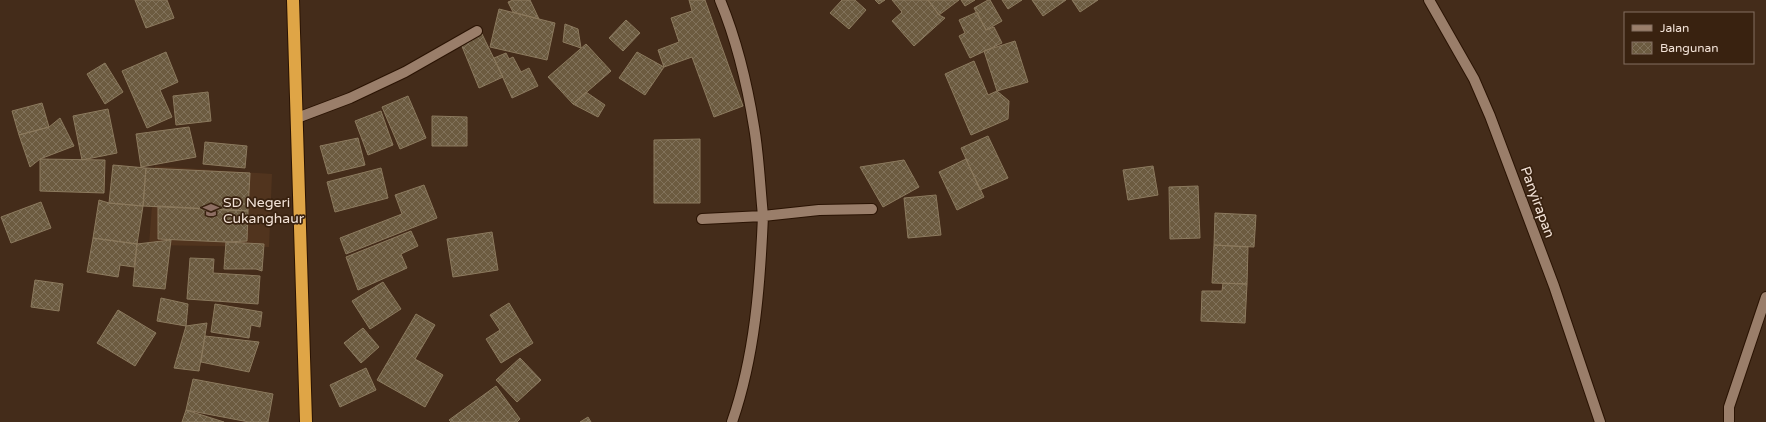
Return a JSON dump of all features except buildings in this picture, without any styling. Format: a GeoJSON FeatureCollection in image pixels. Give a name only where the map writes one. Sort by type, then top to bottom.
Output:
{"type":"FeatureCollection","features":[{"type":"Feature","properties":{"kind":"highway"},"geometry":{"type":"LineString","coordinates":[[293,0],[306,422]]}},
{"type":"Feature","properties":{"kind":"street"},"geometry":{"type":"LineString","coordinates":[[720,0],[734,33],[755,128],[763,216],[760,268],[753,334],[743,386],[732,422]]}},
{"type":"Feature","properties":{"kind":"street","name":"Panyirapan"},"geometry":{"type":"LineString","coordinates":[[1429,0],[1474,79],[1490,116],[1554,286],[1600,422]]}},
{"type":"Feature","properties":{"kind":"street"},"geometry":{"type":"LineString","coordinates":[[296,118],[350,98],[405,72],[477,31]]}},
{"type":"Feature","properties":{"kind":"street"},"geometry":{"type":"LineString","coordinates":[[702,219],[763,216],[819,210],[872,209]]}},
{"type":"Feature","properties":{"kind":"street"},"geometry":{"type":"LineString","coordinates":[[1729,422],[1730,407],[1766,297]]}},
{"type":"Feature","properties":{"kind":"shaded area","name":"SD Negeri Cukanghaur"},"geometry":{"type":"Polygon","coordinates":[[[155,166],[272,174],[269,247],[149,245],[155,166]]]}},
{"type":"Feature","properties":{"kind":"place","name":"SD Negeri Cukanghaur"},"geometry":{"type":"Point","coordinates":[211,210]}}]}
